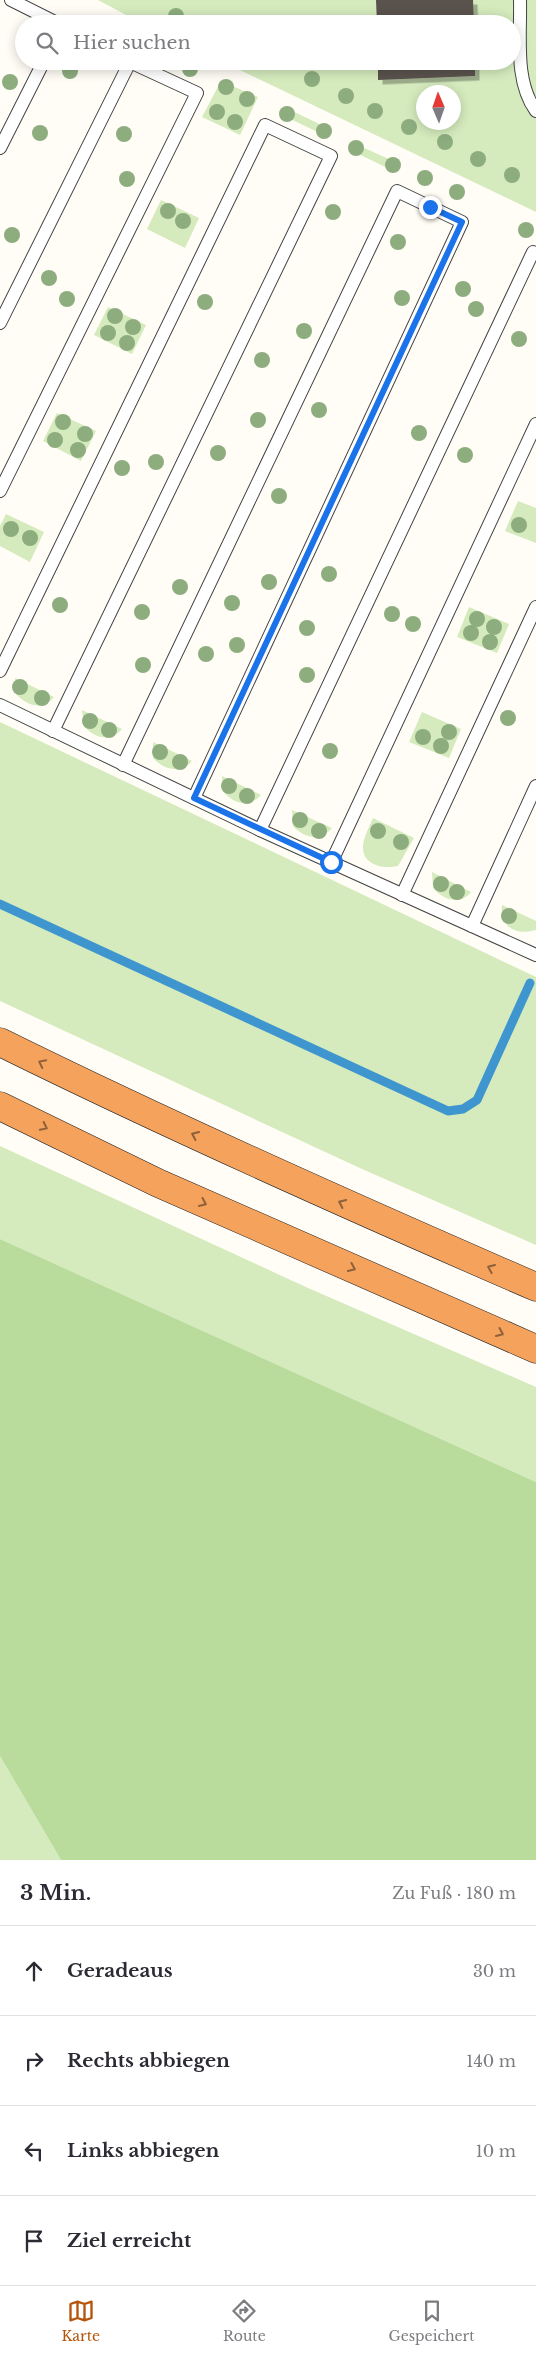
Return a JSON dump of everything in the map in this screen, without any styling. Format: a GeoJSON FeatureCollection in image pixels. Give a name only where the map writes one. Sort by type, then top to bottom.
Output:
{"type":"FeatureCollection","features":[{"type":"Feature","properties":{"kind":"highway"},"geometry":{"type":"LineString","coordinates":[[0,1042],[83,1083],[348,1206],[536,1287]]}},
{"type":"Feature","properties":{"kind":"highway"},"geometry":{"type":"LineString","coordinates":[[0,1106],[158,1183],[536,1349]]}},
{"type":"Feature","properties":{"kind":"lane"},"geometry":{"type":"LineString","coordinates":[[11,0],[41,15]]}},
{"type":"Feature","properties":{"kind":"lane"},"geometry":{"type":"LineString","coordinates":[[520,0],[520,15]]}},
{"type":"Feature","properties":{"kind":"lane"},"geometry":{"type":"LineString","coordinates":[[521,66],[527,99],[536,112]]}},
{"type":"Feature","properties":{"kind":"lane"},"geometry":{"type":"LineString","coordinates":[[0,148],[39,70]]}},
{"type":"Feature","properties":{"kind":"lane"},"geometry":{"type":"LineString","coordinates":[[0,323],[126,70]]}},
{"type":"Feature","properties":{"kind":"lane"},"geometry":{"type":"LineString","coordinates":[[0,491],[198,93],[148,70]]}},
{"type":"Feature","properties":{"kind":"lane"},"geometry":{"type":"LineString","coordinates":[[0,671],[264,125],[331,156],[53,730]]}},
{"type":"Feature","properties":{"kind":"lane"},"geometry":{"type":"LineString","coordinates":[[123,765],[397,191],[462,222],[194,798]]}},
{"type":"Feature","properties":{"kind":"lane"},"geometry":{"type":"LineString","coordinates":[[260,830],[533,252],[536,254]]}},
{"type":"Feature","properties":{"kind":"lane"},"geometry":{"type":"LineString","coordinates":[[331,862],[536,424]]}},
{"type":"Feature","properties":{"kind":"lane"},"geometry":{"type":"LineString","coordinates":[[402,895],[536,607]]}},
{"type":"Feature","properties":{"kind":"lane"},"geometry":{"type":"LineString","coordinates":[[0,705],[260,830],[536,955]]}},
{"type":"Feature","properties":{"kind":"lane"},"geometry":{"type":"LineString","coordinates":[[472,926],[536,786]]}},
{"type":"Feature","properties":{"kind":"green space"},"geometry":{"type":"Polygon","coordinates":[[[98,0],[536,0],[536,212],[240,70],[521,70],[521,15],[126,15],[98,0]]]}},
{"type":"Feature","properties":{"kind":"green space"},"geometry":{"type":"Polygon","coordinates":[[[185,70],[197,70],[195,75],[185,70]]]}},
{"type":"Feature","properties":{"kind":"green space"},"geometry":{"type":"Polygon","coordinates":[[[221,81],[258,97],[240,135],[202,117],[221,81]]]}},
{"type":"Feature","properties":{"kind":"green space"},"geometry":{"type":"Polygon","coordinates":[[[284,107],[332,130],[328,137],[280,114],[284,107]]]}},
{"type":"Feature","properties":{"kind":"green space"},"geometry":{"type":"Polygon","coordinates":[[[351,142],[400,164],[396,172],[348,149],[351,142]]]}},
{"type":"Feature","properties":{"kind":"green space"},"geometry":{"type":"Polygon","coordinates":[[[161,200],[199,218],[185,248],[147,229],[161,200]]]}},
{"type":"Feature","properties":{"kind":"green space"},"geometry":{"type":"Polygon","coordinates":[[[108,307],[146,325],[132,354],[94,335],[108,307]]]}},
{"type":"Feature","properties":{"kind":"green space"},"geometry":{"type":"Polygon","coordinates":[[[57,413],[96,431],[81,461],[43,441],[57,413]]]}},
{"type":"Feature","properties":{"kind":"green space"},"geometry":{"type":"Polygon","coordinates":[[[518,501],[536,508],[536,543],[505,531],[518,501]]]}},
{"type":"Feature","properties":{"kind":"green space"},"geometry":{"type":"Polygon","coordinates":[[[6,514],[44,532],[30,562],[0,546],[0,526],[6,514]]]}},
{"type":"Feature","properties":{"kind":"green space"},"geometry":{"type":"Polygon","coordinates":[[[469,607],[509,624],[497,653],[457,637],[469,607]]]}},
{"type":"Feature","properties":{"kind":"green space"},"geometry":{"type":"Polygon","coordinates":[[[15,678],[54,697],[45,704],[40,705],[25,702],[16,694],[15,678]]]}},
{"type":"Feature","properties":{"kind":"green space"},"geometry":{"type":"Polygon","coordinates":[[[82,710],[122,729],[113,736],[108,737],[93,734],[84,726],[82,710]]]}},
{"type":"Feature","properties":{"kind":"green space"},"geometry":{"type":"Polygon","coordinates":[[[422,712],[461,729],[449,758],[409,742],[422,712]]]}},
{"type":"Feature","properties":{"kind":"green space"},"geometry":{"type":"Polygon","coordinates":[[[0,722],[536,977],[536,1245],[362,1169],[0,1001],[0,722]]]}},
{"type":"Feature","properties":{"kind":"green space"},"geometry":{"type":"Polygon","coordinates":[[[153,742],[192,761],[183,768],[167,768],[153,758],[153,742]]]}},
{"type":"Feature","properties":{"kind":"green space"},"geometry":{"type":"Polygon","coordinates":[[[222,776],[261,795],[246,803],[231,799],[223,791],[222,776]]]}},
{"type":"Feature","properties":{"kind":"green space"},"geometry":{"type":"Polygon","coordinates":[[[292,810],[332,828],[317,837],[307,836],[293,826],[292,810]]]}},
{"type":"Feature","properties":{"kind":"green space"},"geometry":{"type":"Polygon","coordinates":[[[373,818],[414,838],[398,866],[378,866],[367,859],[364,854],[364,840],[373,818]]]}},
{"type":"Feature","properties":{"kind":"green space"},"geometry":{"type":"Polygon","coordinates":[[[432,872],[471,892],[462,899],[457,900],[442,896],[433,888],[432,872]]]}},
{"type":"Feature","properties":{"kind":"green space"},"geometry":{"type":"Polygon","coordinates":[[[502,905],[536,921],[536,930],[522,932],[510,928],[504,919],[502,905]]]}},
{"type":"Feature","properties":{"kind":"green space"},"geometry":{"type":"Polygon","coordinates":[[[0,1146],[308,1288],[536,1387],[536,1482],[0,1239],[0,1146]]]}},
{"type":"Feature","properties":{"kind":"green space"},"geometry":{"type":"Polygon","coordinates":[[[0,1239],[536,1482],[536,1860],[61,1860],[0,1756],[0,1239]]]}},
{"type":"Feature","properties":{"kind":"green space"},"geometry":{"type":"Polygon","coordinates":[[[0,1756],[61,1860],[0,1860],[0,1756]]]}},
{"type":"Feature","properties":{"kind":"building"},"geometry":{"type":"Polygon","coordinates":[[[376,0],[473,0],[474,15],[377,15],[376,0]]]}},
{"type":"Feature","properties":{"kind":"building"},"geometry":{"type":"Polygon","coordinates":[[[378,70],[475,70],[475,76],[378,80],[378,70]]]}},
{"type":"Feature","properties":{"kind":"waterway"},"geometry":{"type":"LineString","coordinates":[[0,904],[448,1111],[463,1109],[477,1100],[530,983]]}},
{"type":"Feature","properties":{"kind":"route"},"geometry":{"type":"LineString","coordinates":[[331,862],[194,798],[462,222],[430,207]]}}]}
